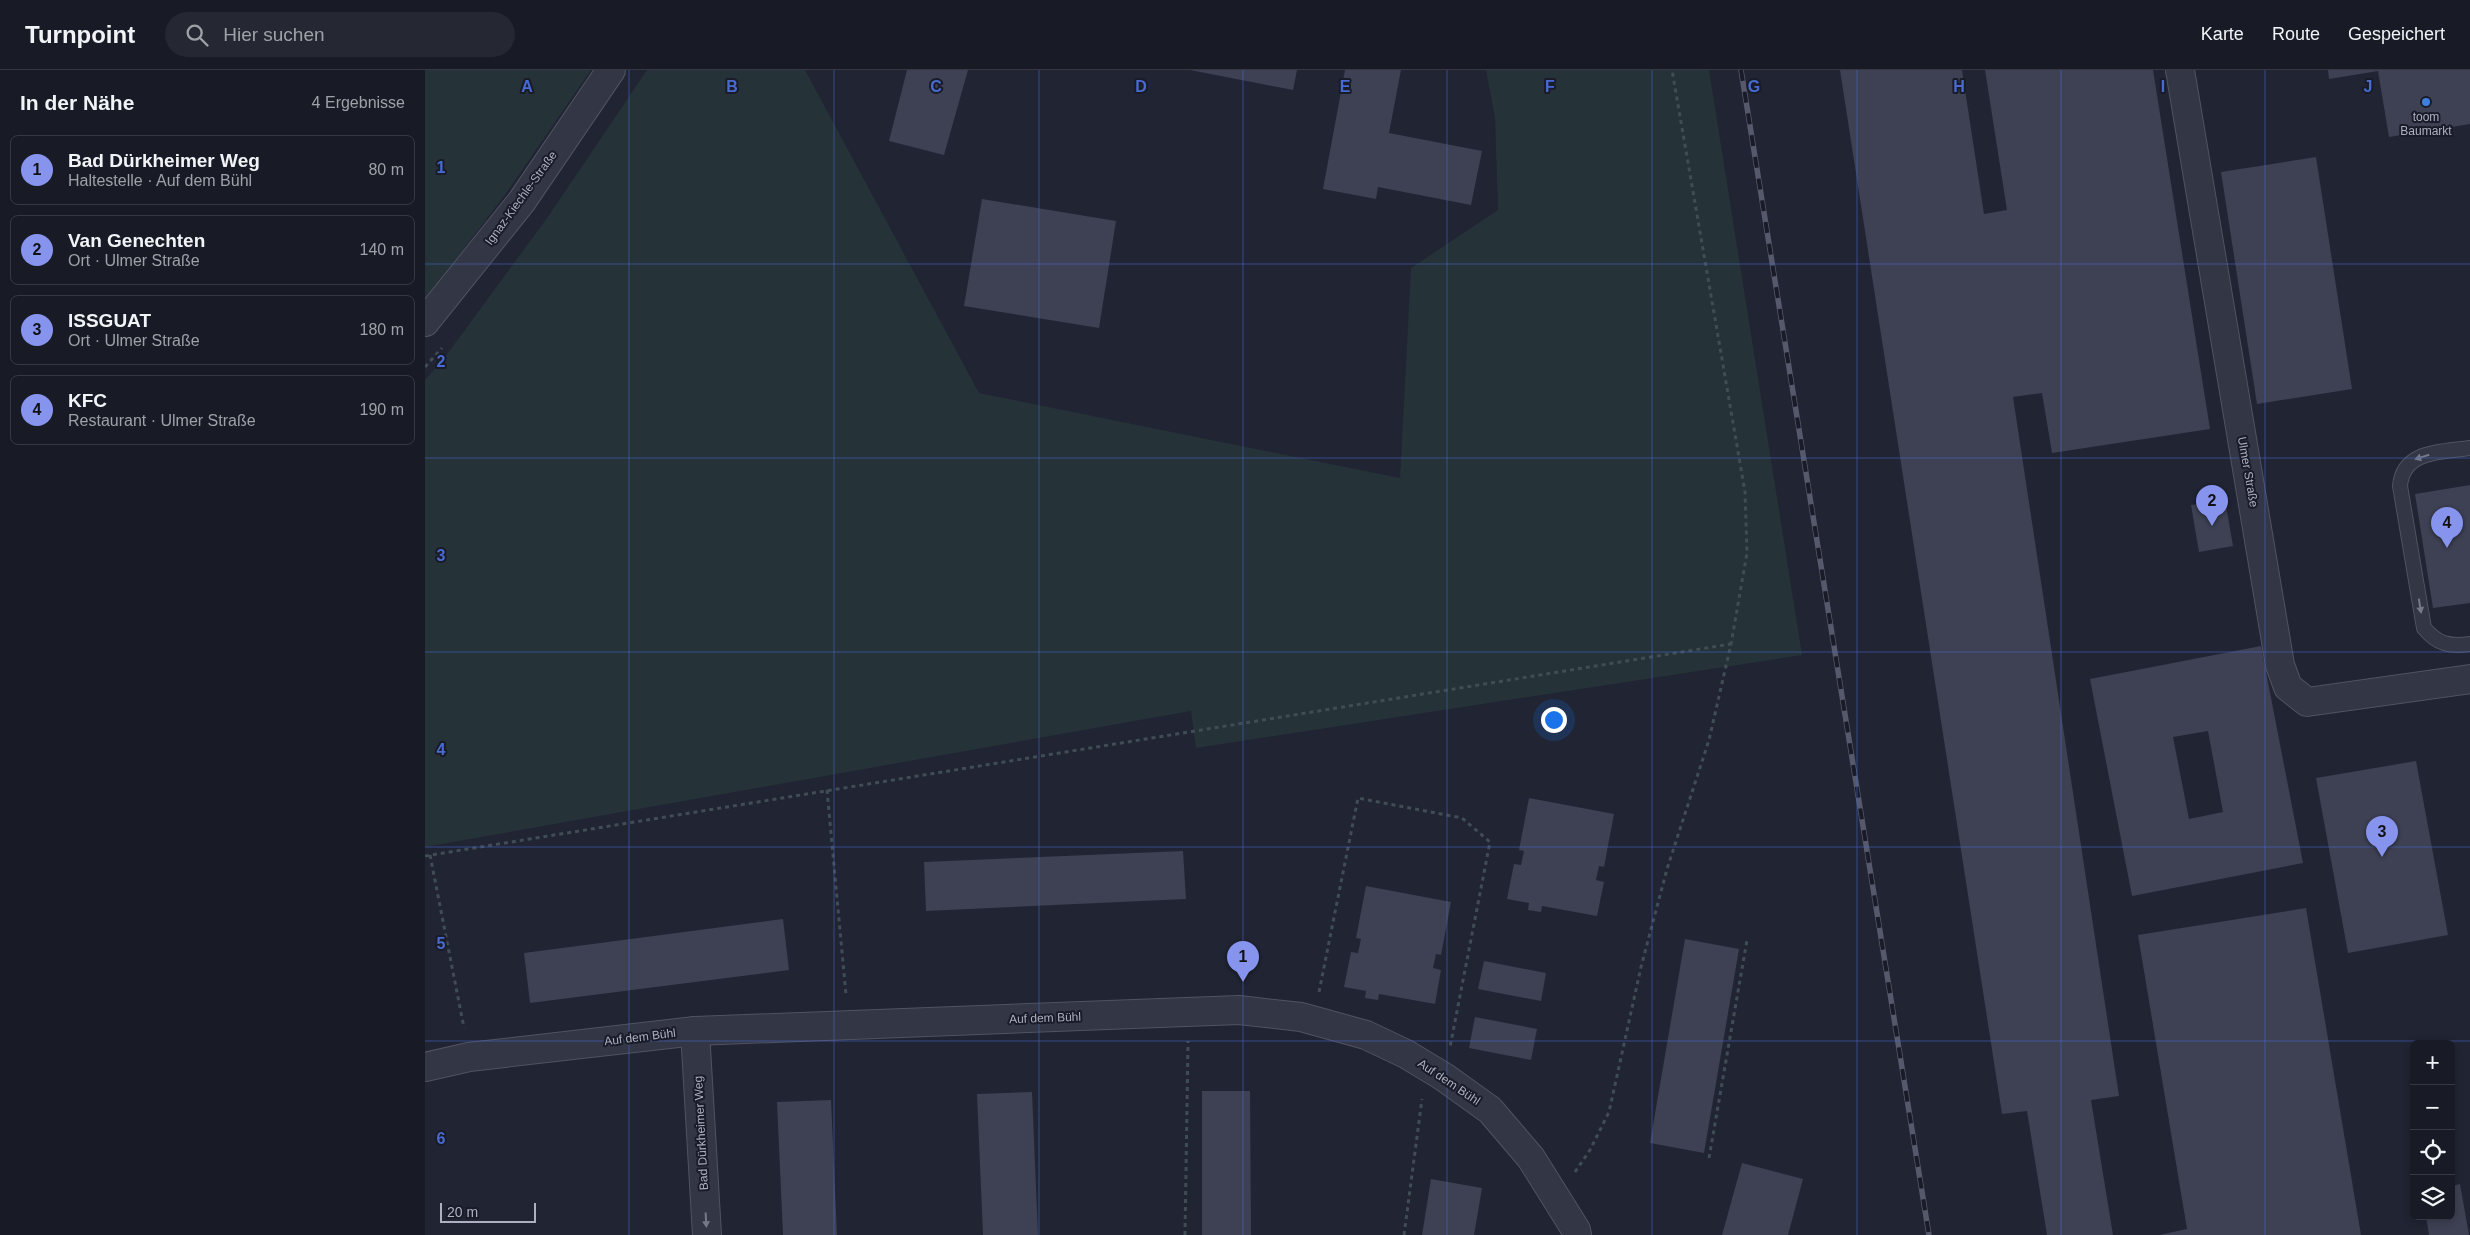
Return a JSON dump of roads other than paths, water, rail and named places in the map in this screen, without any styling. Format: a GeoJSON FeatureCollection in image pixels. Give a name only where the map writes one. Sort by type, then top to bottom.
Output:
{"type":"FeatureCollection","features":[{"type":"Feature","properties":{"kind":"street","name":"Ignaz-Kiechle-Straße"},"geometry":{"type":"LineString","coordinates":[[425,322],[522,200],[611,70]]}},
{"type":"Feature","properties":{"kind":"street","name":"Ulmer Straße"},"geometry":{"type":"LineString","coordinates":[[2180,70],[2281,665],[2288,687],[2307,702],[2470,678]]}},
{"type":"Feature","properties":{"kind":"street","name":"Auf dem Bühl"},"geometry":{"type":"LineString","coordinates":[[425,1067],[469,1057],[695,1031],[1239,1010],[1313,1021],[1366,1035],[1435,1071],[1490,1110],[1531,1158],[1577,1235]]}},
{"type":"Feature","properties":{"kind":"street","name":"Bad Dürkheimer Weg"},"geometry":{"type":"LineString","coordinates":[[695,1031],[707,1235]]}},
{"type":"Feature","properties":{"kind":"lane"},"geometry":{"type":"LineString","coordinates":[[2470,448],[2420,456],[2411,461],[2401,478],[2400,486],[2424,628],[2439,642],[2449,645],[2470,644]]}},
{"type":"Feature","properties":{"kind":"railway"},"geometry":{"type":"LineString","coordinates":[[1741,70],[1929,1235]]}},
{"type":"Feature","properties":{"kind":"place","name":"toom Baumarkt"},"geometry":{"type":"Point","coordinates":[2426,102]}},
{"type":"Feature","properties":{"kind":"place","name":"Van Genechten"},"geometry":{"type":"Point","coordinates":[2212,526]}},
{"type":"Feature","properties":{"kind":"place","name":"KFC"},"geometry":{"type":"Point","coordinates":[2447,548]}},
{"type":"Feature","properties":{"kind":"place","name":"ISSGUAT"},"geometry":{"type":"Point","coordinates":[2382,857]}},
{"type":"Feature","properties":{"kind":"place","name":"Bad Dürkheimer Weg"},"geometry":{"type":"Point","coordinates":[1243,982]}}]}
